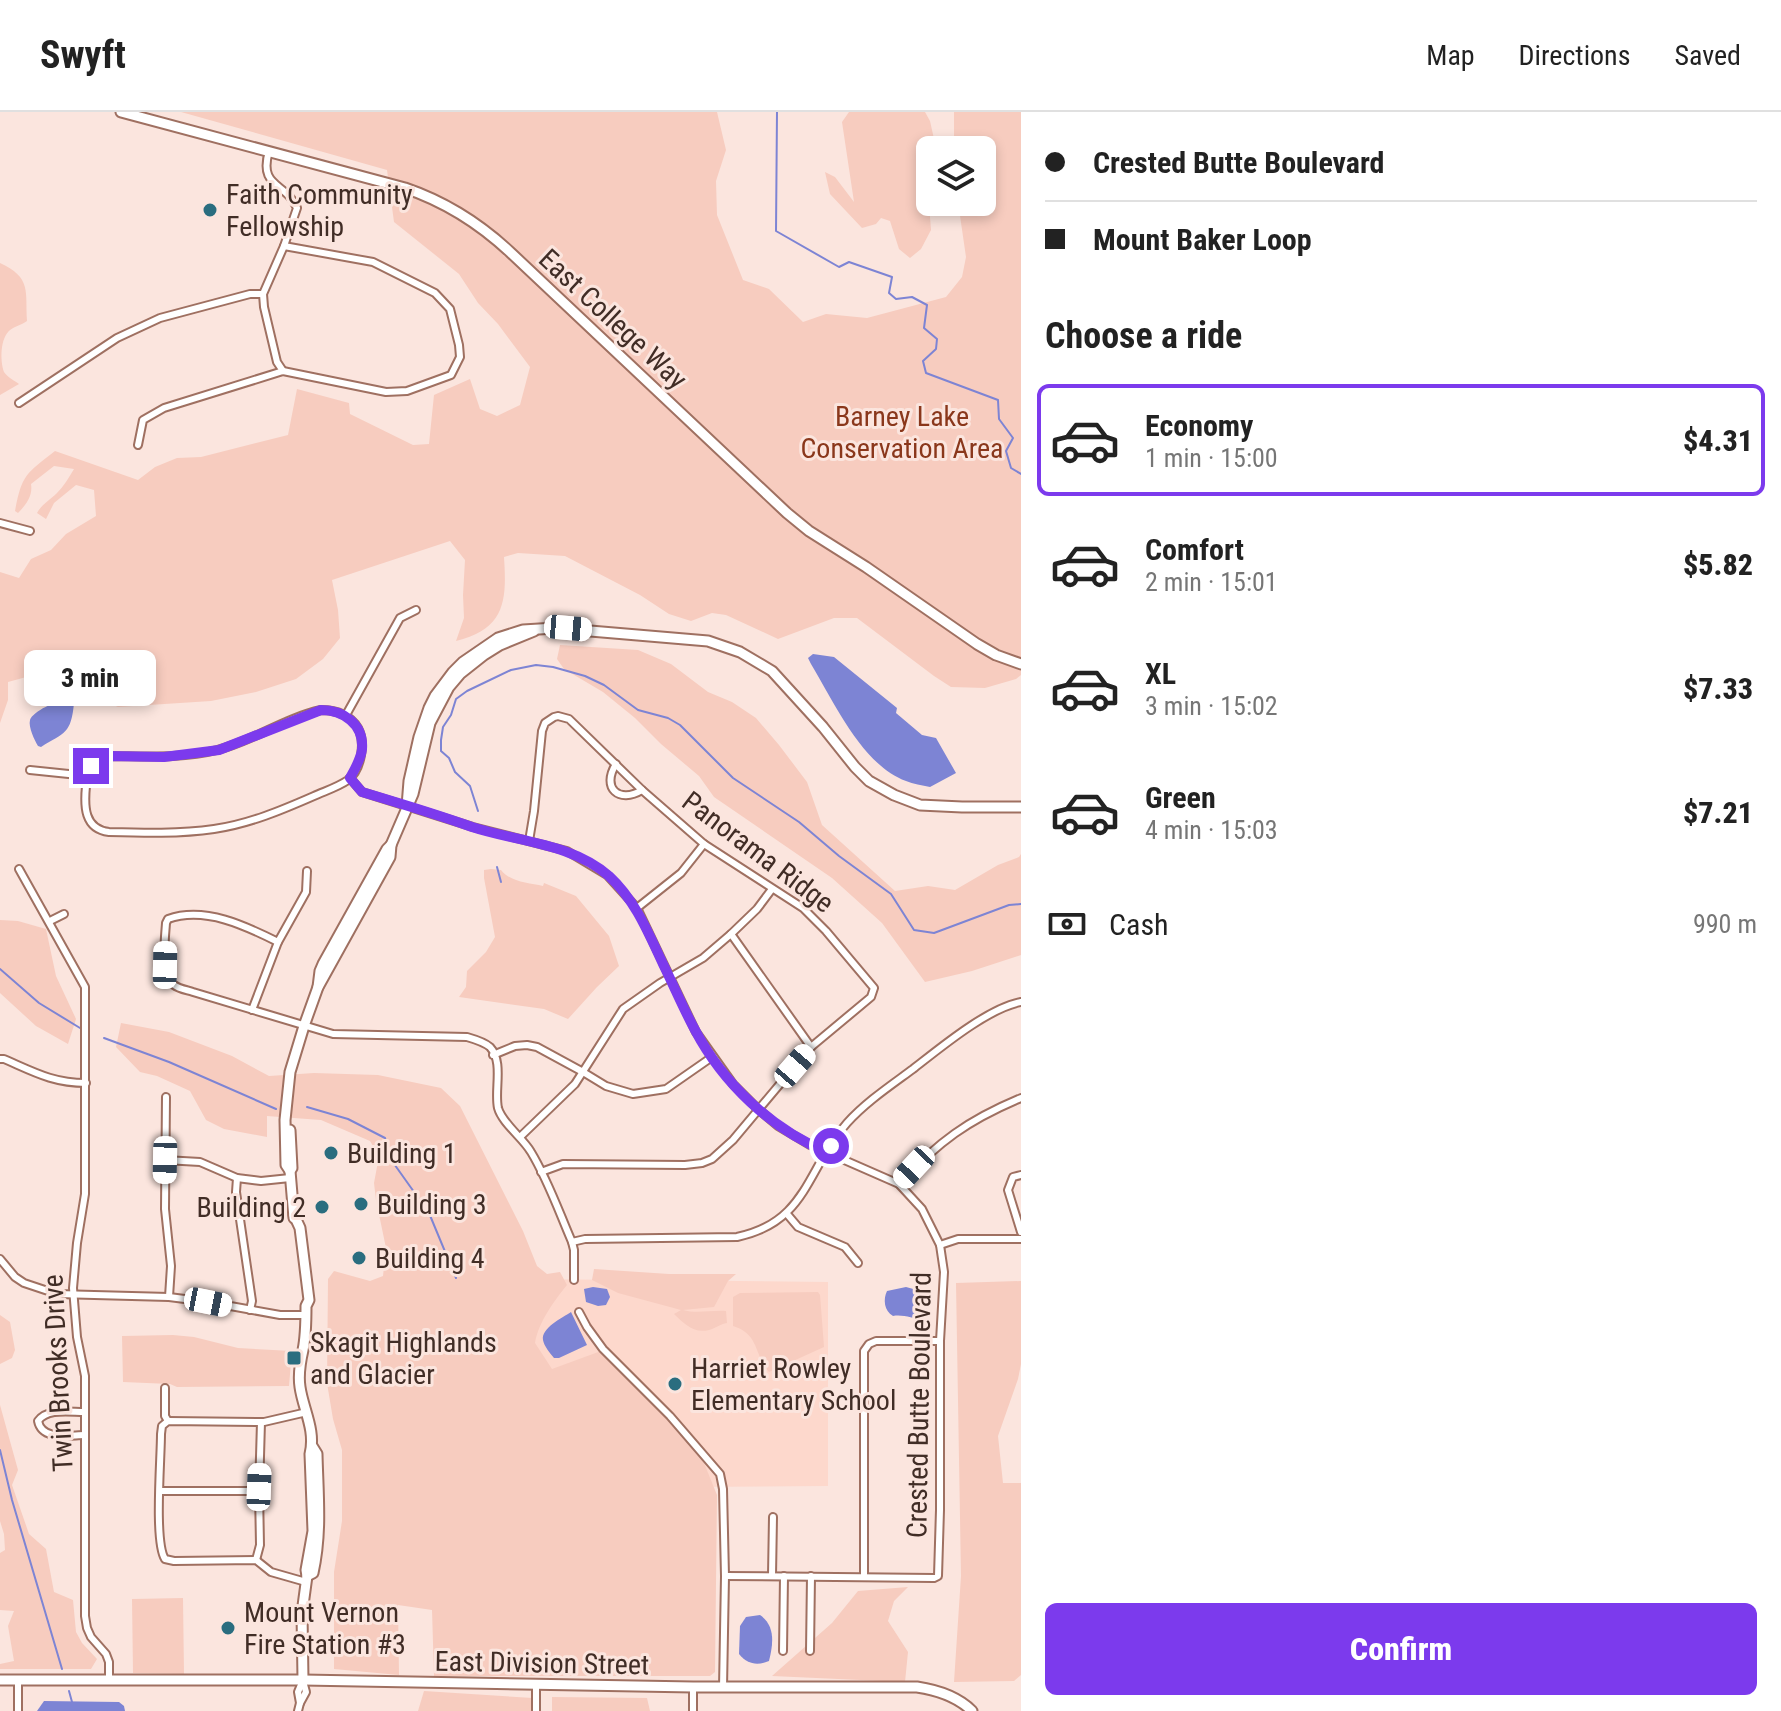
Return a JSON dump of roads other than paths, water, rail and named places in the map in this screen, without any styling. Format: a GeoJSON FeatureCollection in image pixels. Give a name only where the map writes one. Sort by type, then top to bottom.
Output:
{"type":"FeatureCollection","features":[{"type":"Feature","properties":{"kind":"street","name":"East College Way"},"geometry":{"type":"LineString","coordinates":[[121,112],[405,188],[426,195],[470,219],[500,242],[809,531],[977,644],[1021,664]]}},
{"type":"Feature","properties":{"kind":"street"},"geometry":{"type":"LineString","coordinates":[[269,151],[266,171],[269,178],[295,202],[297,208],[263,294],[277,362],[283,371]]}},
{"type":"Feature","properties":{"kind":"street"},"geometry":{"type":"LineString","coordinates":[[138,445],[143,420],[164,408],[283,371],[386,392],[407,391],[451,375],[460,357],[450,309],[435,293],[373,262],[284,246]]}},
{"type":"Feature","properties":{"kind":"street"},"geometry":{"type":"LineString","coordinates":[[19,403],[117,338],[146,324],[250,294],[263,294]]}},
{"type":"Feature","properties":{"kind":"street"},"geometry":{"type":"LineString","coordinates":[[0,523],[30,531]]}},
{"type":"Feature","properties":{"kind":"street"},"geometry":{"type":"LineString","coordinates":[[346,715],[400,618],[416,610]]}},
{"type":"Feature","properties":{"kind":"street"},"geometry":{"type":"LineString","coordinates":[[299,1707],[298,1692],[303,1680],[302,1613],[307,1579],[313,1573],[318,1547],[317,1454],[312,1446],[307,1409],[303,1350],[306,1311],[293,1222],[290,1175],[293,1067],[318,987],[320,971],[391,845],[413,794],[430,723],[449,687],[484,655],[537,629],[568,628],[708,641],[754,659],[772,671],[855,767],[869,781],[894,795],[920,805],[1021,807]]}},
{"type":"Feature","properties":{"kind":"street"},"geometry":{"type":"LineString","coordinates":[[332,710],[346,715],[361,736],[359,762],[350,778],[289,807],[243,823],[199,830],[101,831],[86,815],[88,776],[95,762],[107,756],[164,757],[219,750],[313,712],[332,710]]}},
{"type":"Feature","properties":{"kind":"street","name":"Panorama Ridge"},"geometry":{"type":"LineString","coordinates":[[529,841],[542,731],[549,719],[558,716],[569,719],[642,790],[704,844],[803,908],[874,988],[871,997],[811,1047]]}},
{"type":"Feature","properties":{"kind":"street","name":"Panorama Ridge"},"geometry":{"type":"LineString","coordinates":[[616,764],[609,780],[616,793],[632,796],[642,790]]}},
{"type":"Feature","properties":{"kind":"street"},"geometry":{"type":"LineString","coordinates":[[30,770],[88,776]]}},
{"type":"Feature","properties":{"kind":"street","name":"Crested Butte Boulevard"},"geometry":{"type":"LineString","coordinates":[[350,778],[362,792],[473,827],[567,851],[594,865],[617,884],[637,908],[696,1032],[733,1084],[778,1126],[810,1145],[899,1184],[922,1209],[940,1245],[944,1272],[940,1341],[938,1576],[864,1577]]}},
{"type":"Feature","properties":{"kind":"street"},"geometry":{"type":"LineString","coordinates":[[637,908],[681,873],[704,844]]}},
{"type":"Feature","properties":{"kind":"street","name":"Twin Brooks Drive"},"geometry":{"type":"LineString","coordinates":[[19,869],[85,987],[85,1194],[73,1294],[85,1376],[85,1616],[91,1637],[109,1662],[109,1681]]}},
{"type":"Feature","properties":{"kind":"street"},"geometry":{"type":"LineString","coordinates":[[252,1010],[278,942],[306,892],[307,871]]}},
{"type":"Feature","properties":{"kind":"street"},"geometry":{"type":"LineString","coordinates":[[520,1137],[575,1084],[623,1009],[703,958],[757,909],[772,889]]}},
{"type":"Feature","properties":{"kind":"street"},"geometry":{"type":"LineString","coordinates":[[50,921],[64,914]]}},
{"type":"Feature","properties":{"kind":"street"},"geometry":{"type":"LineString","coordinates":[[278,942],[223,918],[175,916],[166,923],[165,965],[168,977],[175,986],[333,1034],[467,1037],[490,1048],[496,1063],[497,1105],[530,1150],[572,1242],[574,1280]]}},
{"type":"Feature","properties":{"kind":"street"},"geometry":{"type":"LineString","coordinates":[[541,1172],[563,1164],[685,1165],[712,1159],[733,1140],[811,1047],[731,934]]}},
{"type":"Feature","properties":{"kind":"street"},"geometry":{"type":"LineString","coordinates":[[572,1242],[585,1239],[737,1237],[758,1232],[787,1214],[847,1124],[879,1094],[956,1036],[1001,1008],[1021,1002]]}},
{"type":"Feature","properties":{"kind":"street"},"geometry":{"type":"LineString","coordinates":[[493,1055],[515,1046],[537,1047],[606,1086],[633,1094],[666,1089],[712,1057]]}},
{"type":"Feature","properties":{"kind":"street"},"geometry":{"type":"LineString","coordinates":[[0,1059],[52,1080],[86,1083]]}},
{"type":"Feature","properties":{"kind":"street"},"geometry":{"type":"LineString","coordinates":[[166,1097],[165,1209],[171,1266],[169,1297]]}},
{"type":"Feature","properties":{"kind":"street"},"geometry":{"type":"LineString","coordinates":[[899,1184],[925,1155],[954,1133],[990,1111],[1021,1098]]}},
{"type":"Feature","properties":{"kind":"street"},"geometry":{"type":"LineString","coordinates":[[165,1160],[200,1162],[237,1178],[261,1181],[290,1175]]}},
{"type":"Feature","properties":{"kind":"street"},"geometry":{"type":"LineString","coordinates":[[1021,1175],[1013,1177],[1008,1190],[1021,1232]]}},
{"type":"Feature","properties":{"kind":"street"},"geometry":{"type":"LineString","coordinates":[[237,1178],[236,1192],[252,1301],[250,1310]]}},
{"type":"Feature","properties":{"kind":"street"},"geometry":{"type":"LineString","coordinates":[[787,1214],[798,1227],[845,1247],[858,1263]]}},
{"type":"Feature","properties":{"kind":"street"},"geometry":{"type":"LineString","coordinates":[[940,1245],[958,1239],[1021,1239]]}},
{"type":"Feature","properties":{"kind":"street"},"geometry":{"type":"LineString","coordinates":[[0,1259],[15,1277],[33,1287],[57,1294],[169,1297],[280,1315],[306,1311]]}},
{"type":"Feature","properties":{"kind":"street"},"geometry":{"type":"LineString","coordinates":[[579,1312],[603,1349],[670,1416],[720,1474],[725,1576],[723,1688]]}},
{"type":"Feature","properties":{"kind":"street"},"geometry":{"type":"LineString","coordinates":[[725,1576],[864,1577],[864,1351],[876,1341],[940,1341]]}},
{"type":"Feature","properties":{"kind":"street"},"geometry":{"type":"LineString","coordinates":[[165,1388],[165,1416],[168,1421]]}},
{"type":"Feature","properties":{"kind":"street"},"geometry":{"type":"LineString","coordinates":[[307,1409],[261,1422],[168,1421],[162,1426],[161,1434],[160,1491],[160,1551],[165,1559],[256,1560],[271,1572],[307,1579]]}},
{"type":"Feature","properties":{"kind":"street"},"geometry":{"type":"LineString","coordinates":[[84,1412],[49,1413],[42,1415],[38,1421],[43,1432],[51,1435],[85,1435]]}},
{"type":"Feature","properties":{"kind":"street"},"geometry":{"type":"LineString","coordinates":[[256,1560],[260,1545],[261,1422]]}},
{"type":"Feature","properties":{"kind":"street"},"geometry":{"type":"LineString","coordinates":[[160,1491],[259,1491]]}},
{"type":"Feature","properties":{"kind":"street"},"geometry":{"type":"LineString","coordinates":[[772,1576],[773,1517]]}},
{"type":"Feature","properties":{"kind":"street"},"geometry":{"type":"LineString","coordinates":[[783,1651],[784,1576]]}},
{"type":"Feature","properties":{"kind":"street"},"geometry":{"type":"LineString","coordinates":[[810,1651],[811,1576]]}},
{"type":"Feature","properties":{"kind":"street","name":"East Division Street"},"geometry":{"type":"LineString","coordinates":[[0,1680],[303,1680],[723,1688],[917,1687],[939,1691],[972,1711]]}},
{"type":"Feature","properties":{"kind":"street"},"geometry":{"type":"LineString","coordinates":[[18,1680],[18,1711]]}},
{"type":"Feature","properties":{"kind":"street"},"geometry":{"type":"LineString","coordinates":[[536,1685],[536,1711]]}},
{"type":"Feature","properties":{"kind":"street"},"geometry":{"type":"LineString","coordinates":[[693,1687],[693,1711]]}},
{"type":"Feature","properties":{"kind":"water"},"geometry":{"type":"Polygon","coordinates":[[[813,654],[834,657],[897,708],[896,713],[922,735],[936,738],[956,773],[930,787],[890,773],[863,747],[840,714],[808,658],[813,654]]]}},
{"type":"Feature","properties":{"kind":"water"},"geometry":{"type":"Polygon","coordinates":[[[65,699],[74,703],[69,727],[56,738],[38,746],[30,720],[40,710],[65,699]]]}},
{"type":"Feature","properties":{"kind":"water"},"geometry":{"type":"Polygon","coordinates":[[[906,1287],[917,1290],[925,1302],[926,1319],[893,1316],[886,1308],[887,1291],[906,1287]]]}},
{"type":"Feature","properties":{"kind":"water"},"geometry":{"type":"Polygon","coordinates":[[[584,1289],[607,1289],[610,1297],[606,1305],[586,1302],[584,1289]]]}},
{"type":"Feature","properties":{"kind":"water"},"geometry":{"type":"Polygon","coordinates":[[[571,1312],[587,1345],[554,1358],[543,1336],[553,1324],[571,1312]]]}},
{"type":"Feature","properties":{"kind":"water"},"geometry":{"type":"Polygon","coordinates":[[[760,1615],[769,1625],[772,1642],[769,1661],[756,1664],[739,1654],[740,1626],[746,1617],[760,1615]]]}},
{"type":"Feature","properties":{"kind":"water"},"geometry":{"type":"Polygon","coordinates":[[[44,1701],[119,1702],[125,1711],[37,1711],[44,1701]]]}},
{"type":"Feature","properties":{"kind":"waterway"},"geometry":{"type":"LineString","coordinates":[[777,112],[776,231],[839,267],[849,262],[892,277],[889,293],[896,299],[912,297],[927,305],[924,328],[937,339],[936,349],[923,361],[926,373],[998,400],[999,419],[1013,438],[1006,451],[1011,468],[1021,474]]}},
{"type":"Feature","properties":{"kind":"waterway"},"geometry":{"type":"LineString","coordinates":[[478,811],[470,786],[455,772],[449,758],[441,751],[443,727],[456,699],[511,670],[536,665],[553,667],[585,676],[604,685],[638,710],[668,718],[680,725],[733,778],[799,822],[891,894],[914,930],[934,933],[1009,905],[1021,904]]}},
{"type":"Feature","properties":{"kind":"waterway"},"geometry":{"type":"LineString","coordinates":[[497,867],[501,882]]}},
{"type":"Feature","properties":{"kind":"waterway"},"geometry":{"type":"LineString","coordinates":[[0,969],[39,1003],[80,1028]]}},
{"type":"Feature","properties":{"kind":"waterway"},"geometry":{"type":"LineString","coordinates":[[104,1038],[169,1062],[276,1109]]}},
{"type":"Feature","properties":{"kind":"waterway"},"geometry":{"type":"LineString","coordinates":[[307,1107],[348,1119],[385,1138],[392,1161],[429,1213],[456,1278]]}},
{"type":"Feature","properties":{"kind":"waterway"},"geometry":{"type":"LineString","coordinates":[[0,1450],[62,1669]]}},
{"type":"Feature","properties":{"kind":"waterway"},"geometry":{"type":"LineString","coordinates":[[69,1691],[72,1702]]}},
{"type":"Feature","properties":{"kind":"place","name":"Faith Community Fellowship"},"geometry":{"type":"Point","coordinates":[210,210]}},
{"type":"Feature","properties":{"kind":"place","name":"Building 1"},"geometry":{"type":"Point","coordinates":[331,1153]}},
{"type":"Feature","properties":{"kind":"place","name":"Building 3"},"geometry":{"type":"Point","coordinates":[361,1204]}},
{"type":"Feature","properties":{"kind":"place","name":"Building 2"},"geometry":{"type":"Point","coordinates":[322,1207]}},
{"type":"Feature","properties":{"kind":"place","name":"Building 4"},"geometry":{"type":"Point","coordinates":[359,1258]}},
{"type":"Feature","properties":{"kind":"place","name":"Skagit Highlands and Glacier"},"geometry":{"type":"Point","coordinates":[294,1358]}},
{"type":"Feature","properties":{"kind":"place","name":"Harriet Rowley Elementary School"},"geometry":{"type":"Point","coordinates":[675,1384]}},
{"type":"Feature","properties":{"kind":"place","name":"Mount Vernon Fire Station #3"},"geometry":{"type":"Point","coordinates":[228,1628]}},
{"type":"Feature","properties":{"kind":"park label","name":"Barney Lake Conservation Area"},"geometry":{"type":"Point","coordinates":[902,432]}}]}
